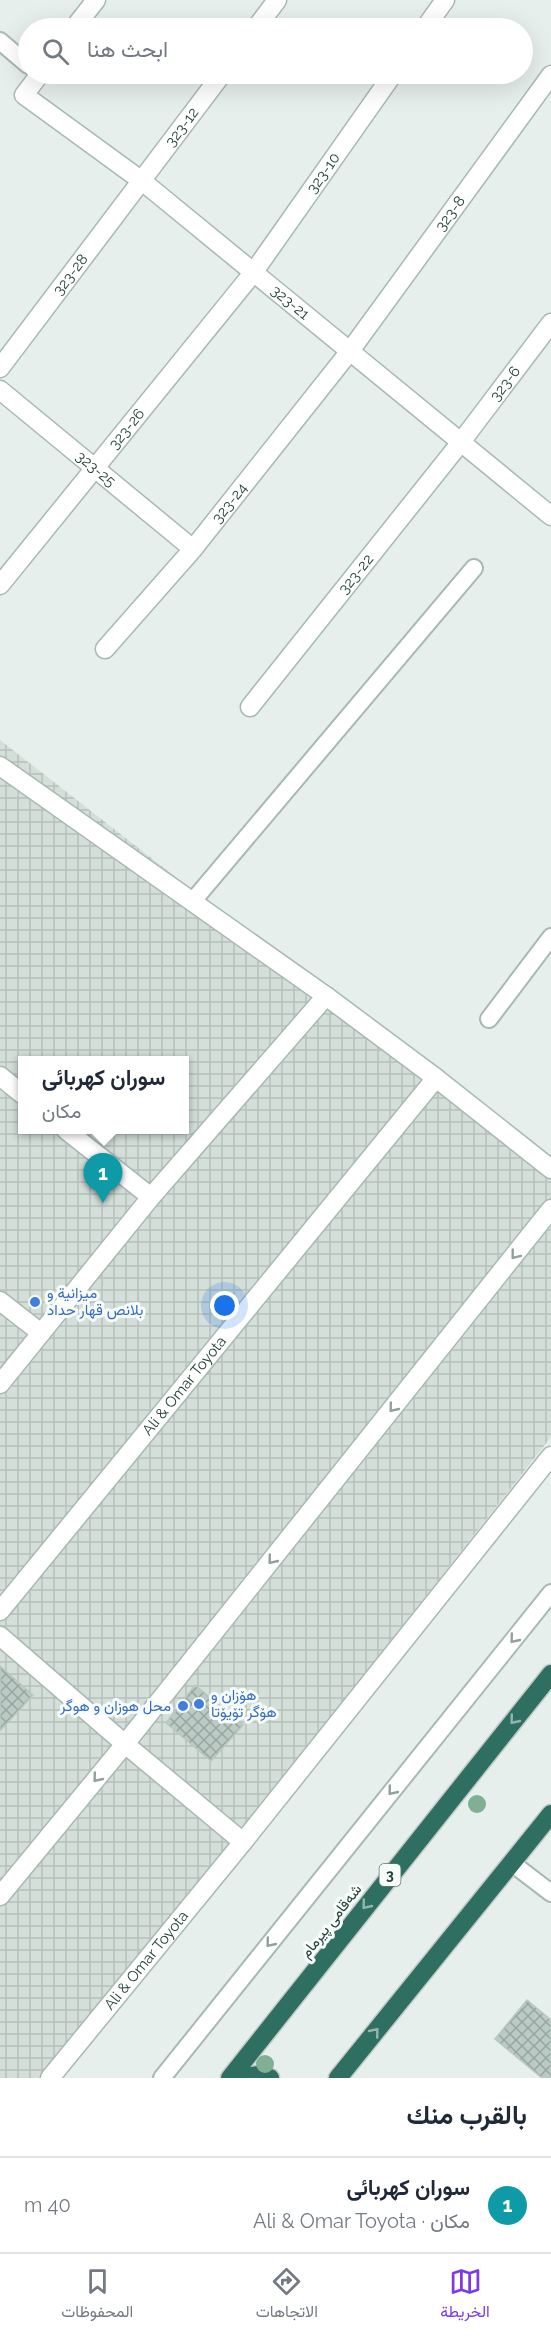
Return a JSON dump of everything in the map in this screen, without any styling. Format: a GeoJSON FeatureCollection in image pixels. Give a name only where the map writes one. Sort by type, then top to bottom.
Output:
{"type":"FeatureCollection","features":[{"type":"Feature","properties":{"kind":"highway","name":"شەقامی پیرمام"},"geometry":{"type":"LineString","coordinates":[[230,2078],[551,1674]]}},
{"type":"Feature","properties":{"kind":"highway"},"geometry":{"type":"LineString","coordinates":[[338,2078],[513,1864],[551,1814]]}},
{"type":"Feature","properties":{"kind":"highway"},"geometry":{"type":"LineString","coordinates":[[237,2078],[259,2075],[270,2078]]}},
{"type":"Feature","properties":{"kind":"street"},"geometry":{"type":"LineString","coordinates":[[82,18],[96,0]]}},
{"type":"Feature","properties":{"kind":"street"},"geometry":{"type":"LineString","coordinates":[[264,18],[278,0]]}},
{"type":"Feature","properties":{"kind":"street"},"geometry":{"type":"LineString","coordinates":[[432,18],[445,0]]}},
{"type":"Feature","properties":{"kind":"street","name":"323-8"},"geometry":{"type":"LineString","coordinates":[[350,351],[551,75]]}},
{"type":"Feature","properties":{"kind":"street","name":"323-21"},"geometry":{"type":"LineString","coordinates":[[32,84],[24,95],[142,181],[551,516]]}},
{"type":"Feature","properties":{"kind":"street","name":"323-12"},"geometry":{"type":"LineString","coordinates":[[142,181],[215,84]]}},
{"type":"Feature","properties":{"kind":"street","name":"323-10"},"geometry":{"type":"LineString","coordinates":[[253,273],[386,84]]}},
{"type":"Feature","properties":{"kind":"street","name":"323-28"},"geometry":{"type":"LineString","coordinates":[[0,368],[142,181]]}},
{"type":"Feature","properties":{"kind":"street","name":"323-26"},"geometry":{"type":"LineString","coordinates":[[0,585],[253,273]]}},
{"type":"Feature","properties":{"kind":"street","name":"323-6"},"geometry":{"type":"LineString","coordinates":[[461,442],[551,323]]}},
{"type":"Feature","properties":{"kind":"street","name":"323-24"},"geometry":{"type":"LineString","coordinates":[[105,649],[193,549],[350,351]]}},
{"type":"Feature","properties":{"kind":"street","name":"323-25"},"geometry":{"type":"LineString","coordinates":[[0,390],[193,549]]}},
{"type":"Feature","properties":{"kind":"street","name":"323-22"},"geometry":{"type":"LineString","coordinates":[[250,707],[461,442]]}},
{"type":"Feature","properties":{"kind":"street"},"geometry":{"type":"LineString","coordinates":[[0,766],[326,996],[436,1078],[551,1169]]}},
{"type":"Feature","properties":{"kind":"street"},"geometry":{"type":"LineString","coordinates":[[0,1384],[151,1197],[326,996]]}},
{"type":"Feature","properties":{"kind":"street"},"geometry":{"type":"LineString","coordinates":[[0,1076],[18,1091]]}},
{"type":"Feature","properties":{"kind":"street","name":"Ali & Omar Toyota"},"geometry":{"type":"LineString","coordinates":[[0,1611],[436,1078]]}},
{"type":"Feature","properties":{"kind":"street"},"geometry":{"type":"LineString","coordinates":[[71,1134],[151,1197]]}},
{"type":"Feature","properties":{"kind":"street"},"geometry":{"type":"LineString","coordinates":[[0,1896],[125,1744],[551,1209]]}},
{"type":"Feature","properties":{"kind":"street"},"geometry":{"type":"LineString","coordinates":[[0,1301],[41,1333]]}},
{"type":"Feature","properties":{"kind":"street","name":"Ali & Omar Toyota"},"geometry":{"type":"LineString","coordinates":[[50,2078],[243,1842],[551,1456]]}},
{"type":"Feature","properties":{"kind":"street"},"geometry":{"type":"LineString","coordinates":[[0,1636],[243,1842]]}},
{"type":"Feature","properties":{"kind":"lane"},"geometry":{"type":"LineString","coordinates":[[0,41],[18,56]]}},
{"type":"Feature","properties":{"kind":"lane"},"geometry":{"type":"LineString","coordinates":[[192,902],[474,568]]}},
{"type":"Feature","properties":{"kind":"lane"},"geometry":{"type":"LineString","coordinates":[[489,1019],[551,937]]}},
{"type":"Feature","properties":{"kind":"lane"},"geometry":{"type":"LineString","coordinates":[[162,2078],[551,1593]]}},
{"type":"Feature","properties":{"kind":"lane"},"geometry":{"type":"LineString","coordinates":[[513,1864],[551,1893]]}},
{"type":"Feature","properties":{"kind":"shaded area"},"geometry":{"type":"Polygon","coordinates":[[[0,740],[551,1170],[551,1437],[389,1643],[61,2078],[0,2078],[0,740]]]}},
{"type":"Feature","properties":{"kind":"building"},"geometry":{"type":"Polygon","coordinates":[[[0,1666],[33,1695],[0,1731],[0,1666]]]}},
{"type":"Feature","properties":{"kind":"building","name":"هۆزان و هۆگر تۆیۆتا"},"geometry":{"type":"Polygon","coordinates":[[[195,1685],[243,1725],[211,1761],[166,1723],[195,1685]]]}},
{"type":"Feature","properties":{"kind":"building"},"geometry":{"type":"Polygon","coordinates":[[[527,2000],[551,2020],[551,2078],[542,2078],[495,2039],[527,2000]]]}},
{"type":"Feature","properties":{"kind":"place","name":"سوران کهربائی"},"geometry":{"type":"Point","coordinates":[103,1203]}},
{"type":"Feature","properties":{"kind":"place","name":"ميزانية و بلانص قهار حداد"},"geometry":{"type":"Point","coordinates":[35,1302]}},
{"type":"Feature","properties":{"kind":"place","name":"هۆزان و هۆگر تۆیۆتا"},"geometry":{"type":"Point","coordinates":[199,1704]}},
{"type":"Feature","properties":{"kind":"place","name":"محل هوزان و هوگر"},"geometry":{"type":"Point","coordinates":[183,1706]}}]}
